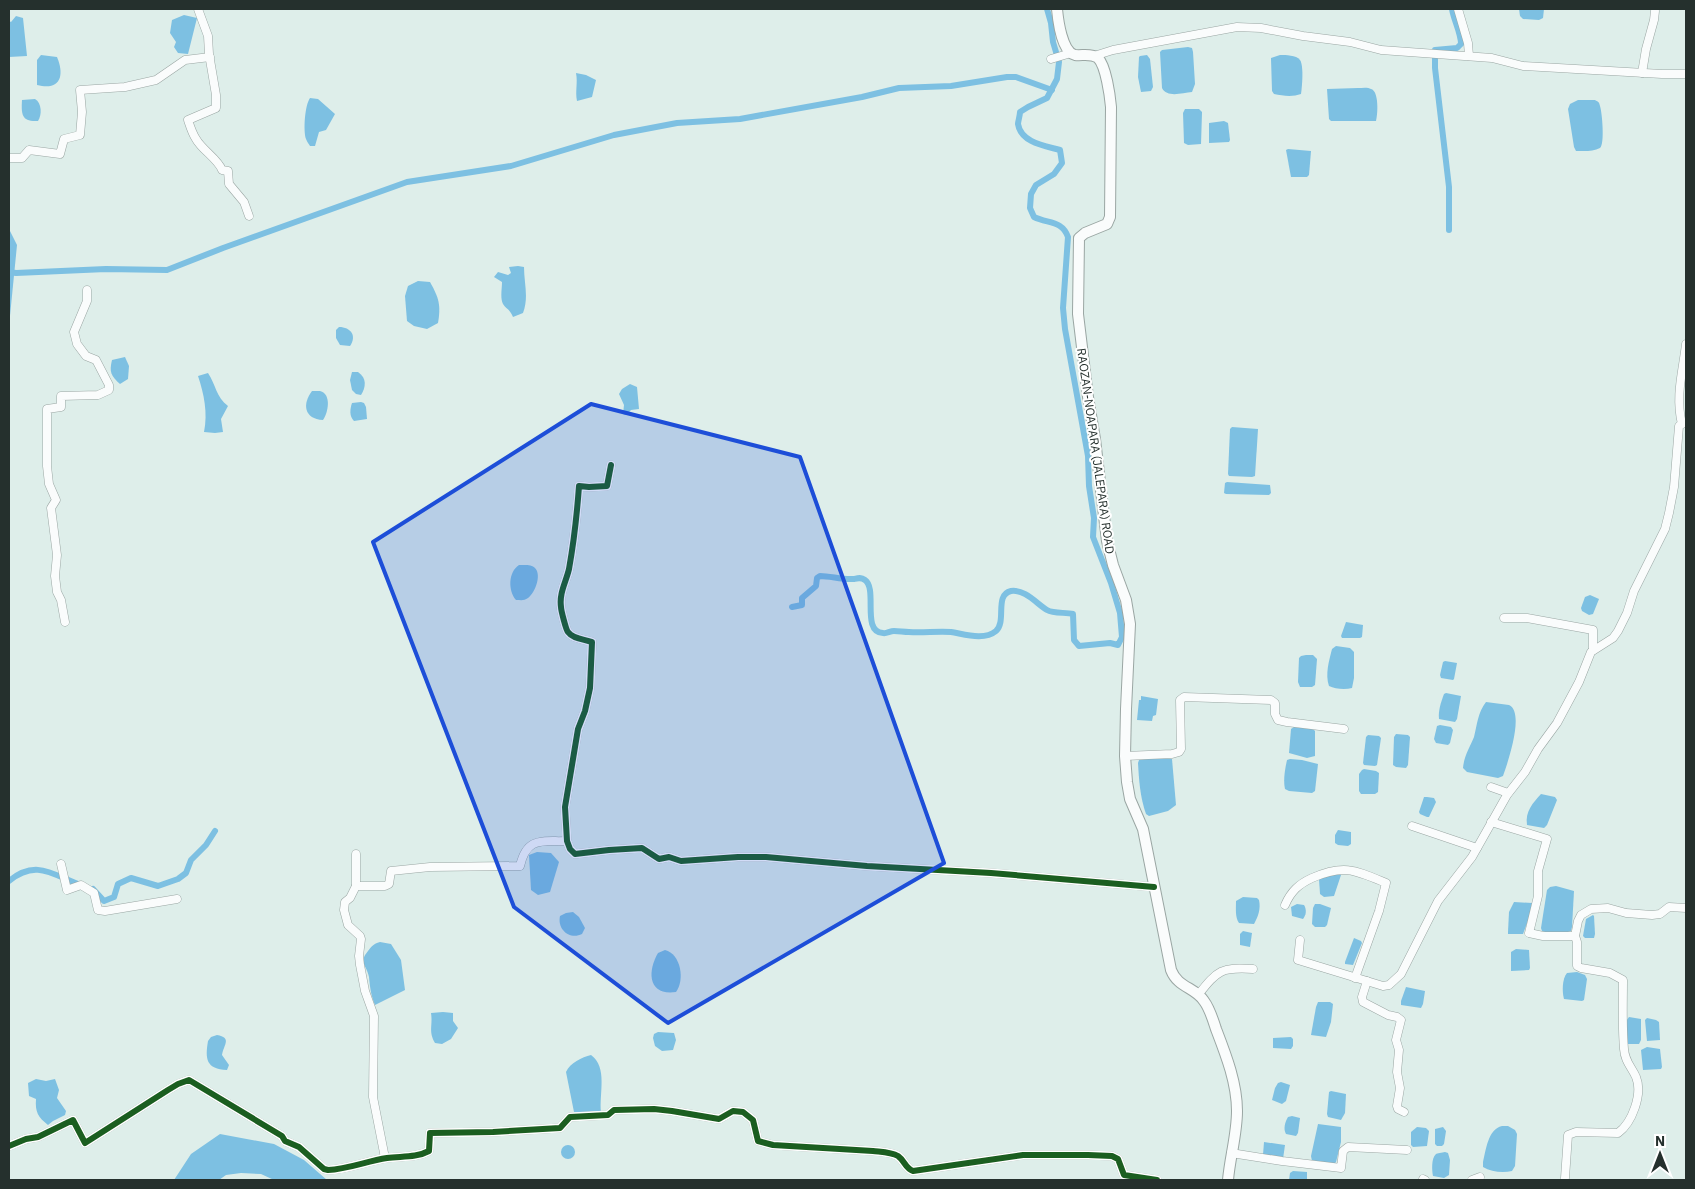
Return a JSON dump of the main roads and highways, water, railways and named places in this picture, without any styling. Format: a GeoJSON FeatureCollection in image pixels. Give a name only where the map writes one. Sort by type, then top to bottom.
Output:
{"type":"FeatureCollection","features":[{"type":"Feature","properties":{"kind":"main road","name":"RAOZAN-NOAPARA (JALEPARA) ROAD"},"geometry":{"type":"LineString","coordinates":[[1057,9],[1068,55],[1094,56],[1100,62],[1111,107],[1110,217],[1105,226],[1085,233],[1079,238],[1078,314],[1088,397],[1096,439],[1106,541],[1112,565],[1126,600],[1129,617],[1125,756],[1128,792],[1143,829],[1171,970],[1180,984],[1198,995],[1205,1002],[1216,1026],[1236,1094],[1236,1131],[1228,1180]]}},
{"type":"Feature","properties":{"kind":"water"},"geometry":{"type":"Polygon","coordinates":[[[1519,9],[1544,9],[1543,18],[1539,20],[1523,19],[1520,16],[1519,9]]]}},
{"type":"Feature","properties":{"kind":"water"},"geometry":{"type":"Polygon","coordinates":[[[184,15],[197,18],[188,54],[178,53],[174,47],[176,42],[170,33],[172,20],[184,15]]]}},
{"type":"Feature","properties":{"kind":"water"},"geometry":{"type":"Polygon","coordinates":[[[16,16],[23,18],[27,56],[9,57],[9,21],[11,22],[16,16]]]}},
{"type":"Feature","properties":{"kind":"water"},"geometry":{"type":"Polygon","coordinates":[[[1192,48],[1193,52],[1195,84],[1192,92],[1167,93],[1162,88],[1160,52],[1162,50],[1192,48]]]}},
{"type":"Feature","properties":{"kind":"water"},"geometry":{"type":"Polygon","coordinates":[[[41,55],[57,57],[60,76],[56,84],[51,86],[37,85],[37,60],[41,55]]]}},
{"type":"Feature","properties":{"kind":"water"},"geometry":{"type":"Polygon","coordinates":[[[1147,55],[1150,59],[1153,87],[1151,91],[1141,92],[1138,77],[1139,57],[1147,55]]]}},
{"type":"Feature","properties":{"kind":"water"},"geometry":{"type":"Polygon","coordinates":[[[1280,55],[1293,56],[1300,60],[1302,72],[1301,94],[1284,96],[1274,94],[1272,91],[1271,58],[1280,55]]]}},
{"type":"Feature","properties":{"kind":"water"},"geometry":{"type":"Polygon","coordinates":[[[576,73],[596,80],[592,97],[577,101],[576,73]]]}},
{"type":"Feature","properties":{"kind":"water"},"geometry":{"type":"Polygon","coordinates":[[[1367,88],[1374,91],[1377,98],[1376,121],[1331,121],[1329,119],[1327,89],[1367,88]]]}},
{"type":"Feature","properties":{"kind":"water"},"geometry":{"type":"Polygon","coordinates":[[[310,98],[318,99],[335,114],[326,130],[319,132],[315,146],[310,146],[305,135],[306,112],[310,98]]]}},
{"type":"Feature","properties":{"kind":"water"},"geometry":{"type":"Polygon","coordinates":[[[35,99],[41,109],[38,121],[26,119],[22,114],[22,100],[35,99]]]}},
{"type":"Feature","properties":{"kind":"water"},"geometry":{"type":"Polygon","coordinates":[[[1578,100],[1595,100],[1599,103],[1603,135],[1600,148],[1576,151],[1574,147],[1568,109],[1570,104],[1578,100]]]}},
{"type":"Feature","properties":{"kind":"water"},"geometry":{"type":"Polygon","coordinates":[[[1185,109],[1199,109],[1202,112],[1201,144],[1188,145],[1184,143],[1183,113],[1185,109]]]}},
{"type":"Feature","properties":{"kind":"water"},"geometry":{"type":"Polygon","coordinates":[[[1224,121],[1228,123],[1229,142],[1209,143],[1209,123],[1224,121]]]}},
{"type":"Feature","properties":{"kind":"water"},"geometry":{"type":"Polygon","coordinates":[[[1286,150],[1311,151],[1309,175],[1307,177],[1291,177],[1286,150]]]}},
{"type":"Feature","properties":{"kind":"water"},"geometry":{"type":"Polygon","coordinates":[[[9,229],[17,245],[9,326],[9,229]]]}},
{"type":"Feature","properties":{"kind":"water"},"geometry":{"type":"Polygon","coordinates":[[[509,267],[524,267],[526,301],[523,313],[513,317],[502,302],[502,282],[494,277],[498,272],[508,275],[511,273],[509,267]]]}},
{"type":"Feature","properties":{"kind":"water"},"geometry":{"type":"Polygon","coordinates":[[[418,281],[430,282],[438,302],[438,323],[427,329],[414,326],[407,321],[405,296],[408,286],[418,281]]]}},
{"type":"Feature","properties":{"kind":"water"},"geometry":{"type":"Polygon","coordinates":[[[339,327],[350,330],[352,333],[353,339],[350,346],[340,345],[336,338],[336,330],[339,327]]]}},
{"type":"Feature","properties":{"kind":"water"},"geometry":{"type":"Polygon","coordinates":[[[125,357],[129,366],[128,379],[120,384],[112,374],[111,364],[112,360],[125,357]]]}},
{"type":"Feature","properties":{"kind":"water"},"geometry":{"type":"Polygon","coordinates":[[[352,372],[358,372],[363,377],[365,386],[361,395],[356,394],[352,390],[350,380],[352,372]]]}},
{"type":"Feature","properties":{"kind":"water"},"geometry":{"type":"Polygon","coordinates":[[[208,373],[219,395],[228,406],[221,419],[223,432],[204,432],[205,404],[198,376],[208,373]]]}},
{"type":"Feature","properties":{"kind":"water"},"geometry":{"type":"Polygon","coordinates":[[[630,384],[637,387],[639,409],[631,410],[626,415],[623,414],[624,405],[619,394],[622,389],[630,384]]]}},
{"type":"Feature","properties":{"kind":"water"},"geometry":{"type":"Polygon","coordinates":[[[312,391],[324,393],[328,400],[323,420],[312,417],[307,410],[307,401],[312,391]]]}},
{"type":"Feature","properties":{"kind":"water"},"geometry":{"type":"Polygon","coordinates":[[[361,402],[366,407],[367,419],[354,421],[350,412],[352,403],[361,402]]]}},
{"type":"Feature","properties":{"kind":"water"},"geometry":{"type":"Polygon","coordinates":[[[1232,427],[1258,429],[1255,476],[1229,476],[1228,474],[1230,429],[1232,427]]]}},
{"type":"Feature","properties":{"kind":"water"},"geometry":{"type":"Polygon","coordinates":[[[1225,483],[1270,485],[1271,493],[1269,495],[1226,494],[1224,493],[1225,483]]]}},
{"type":"Feature","properties":{"kind":"water"},"geometry":{"type":"Polygon","coordinates":[[[519,565],[534,567],[538,575],[537,584],[533,592],[525,600],[516,600],[513,596],[510,582],[515,568],[519,565]]]}},
{"type":"Feature","properties":{"kind":"water"},"geometry":{"type":"Polygon","coordinates":[[[1590,595],[1599,599],[1593,614],[1589,615],[1582,611],[1581,608],[1585,597],[1590,595]]]}},
{"type":"Feature","properties":{"kind":"water"},"geometry":{"type":"Polygon","coordinates":[[[1346,622],[1363,625],[1362,637],[1342,638],[1346,622]]]}},
{"type":"Feature","properties":{"kind":"water"},"geometry":{"type":"Polygon","coordinates":[[[1336,646],[1350,648],[1354,652],[1352,688],[1340,689],[1329,686],[1327,672],[1332,649],[1336,646]]]}},
{"type":"Feature","properties":{"kind":"water"},"geometry":{"type":"Polygon","coordinates":[[[1313,655],[1317,659],[1315,685],[1312,687],[1300,687],[1298,682],[1299,658],[1313,655]]]}},
{"type":"Feature","properties":{"kind":"water"},"geometry":{"type":"Polygon","coordinates":[[[1443,662],[1457,663],[1453,680],[1441,678],[1443,662]]]}},
{"type":"Feature","properties":{"kind":"water"},"geometry":{"type":"Polygon","coordinates":[[[1446,693],[1461,696],[1455,722],[1439,719],[1441,703],[1446,693]]]}},
{"type":"Feature","properties":{"kind":"water"},"geometry":{"type":"Polygon","coordinates":[[[1141,696],[1158,699],[1156,715],[1153,716],[1152,721],[1137,720],[1141,696]]]}},
{"type":"Feature","properties":{"kind":"water"},"geometry":{"type":"Polygon","coordinates":[[[1486,702],[1509,705],[1514,709],[1516,717],[1514,738],[1508,760],[1503,776],[1498,778],[1467,772],[1463,768],[1474,737],[1479,714],[1486,702]]]}},
{"type":"Feature","properties":{"kind":"water"},"geometry":{"type":"Polygon","coordinates":[[[1437,726],[1451,727],[1453,730],[1448,745],[1436,743],[1434,739],[1437,726]]]}},
{"type":"Feature","properties":{"kind":"water"},"geometry":{"type":"Polygon","coordinates":[[[1294,727],[1313,729],[1315,731],[1315,756],[1307,758],[1289,753],[1291,729],[1294,727]]]}},
{"type":"Feature","properties":{"kind":"water"},"geometry":{"type":"Polygon","coordinates":[[[1396,734],[1408,735],[1410,737],[1408,765],[1406,768],[1393,765],[1394,737],[1396,734]]]}},
{"type":"Feature","properties":{"kind":"water"},"geometry":{"type":"Polygon","coordinates":[[[1368,735],[1381,738],[1377,765],[1375,766],[1364,765],[1363,763],[1366,737],[1368,735]]]}},
{"type":"Feature","properties":{"kind":"water"},"geometry":{"type":"Polygon","coordinates":[[[1155,757],[1172,759],[1176,805],[1168,811],[1149,816],[1146,814],[1142,801],[1138,763],[1139,760],[1155,757]]]}},
{"type":"Feature","properties":{"kind":"water"},"geometry":{"type":"Polygon","coordinates":[[[1287,760],[1318,764],[1315,791],[1312,793],[1285,789],[1284,778],[1287,760]]]}},
{"type":"Feature","properties":{"kind":"water"},"geometry":{"type":"Polygon","coordinates":[[[1364,769],[1379,773],[1378,792],[1375,794],[1361,794],[1359,791],[1359,774],[1364,769]]]}},
{"type":"Feature","properties":{"kind":"water"},"geometry":{"type":"Polygon","coordinates":[[[1541,794],[1555,797],[1557,800],[1544,828],[1527,825],[1528,811],[1541,794]]]}},
{"type":"Feature","properties":{"kind":"water"},"geometry":{"type":"Polygon","coordinates":[[[1424,797],[1434,798],[1436,802],[1429,817],[1420,814],[1424,797]]]}},
{"type":"Feature","properties":{"kind":"water"},"geometry":{"type":"Polygon","coordinates":[[[1338,830],[1351,832],[1351,844],[1348,846],[1335,843],[1335,835],[1338,830]]]}},
{"type":"Feature","properties":{"kind":"water"},"geometry":{"type":"Polygon","coordinates":[[[537,852],[551,853],[559,862],[550,892],[538,895],[531,890],[529,855],[537,852]]]}},
{"type":"Feature","properties":{"kind":"water"},"geometry":{"type":"Polygon","coordinates":[[[1339,873],[1341,875],[1334,896],[1324,897],[1320,894],[1319,879],[1322,875],[1339,873]]]}},
{"type":"Feature","properties":{"kind":"water"},"geometry":{"type":"Polygon","coordinates":[[[1556,886],[1574,891],[1572,927],[1571,931],[1568,932],[1549,933],[1542,931],[1541,928],[1547,890],[1550,887],[1556,886]]]}},
{"type":"Feature","properties":{"kind":"water"},"geometry":{"type":"Polygon","coordinates":[[[1243,897],[1257,898],[1259,900],[1259,913],[1254,924],[1239,923],[1238,921],[1236,901],[1243,897]]]}},
{"type":"Feature","properties":{"kind":"water"},"geometry":{"type":"Polygon","coordinates":[[[1514,902],[1532,903],[1523,934],[1508,934],[1509,912],[1514,902]]]}},
{"type":"Feature","properties":{"kind":"water"},"geometry":{"type":"Polygon","coordinates":[[[1297,904],[1304,905],[1305,907],[1306,912],[1303,919],[1292,916],[1291,907],[1297,904]]]}},
{"type":"Feature","properties":{"kind":"water"},"geometry":{"type":"Polygon","coordinates":[[[1315,904],[1331,908],[1325,927],[1315,927],[1312,924],[1315,904]]]}},
{"type":"Feature","properties":{"kind":"water"},"geometry":{"type":"Polygon","coordinates":[[[573,912],[579,917],[585,928],[582,934],[577,936],[569,935],[560,926],[560,916],[573,912]]]}},
{"type":"Feature","properties":{"kind":"water"},"geometry":{"type":"Polygon","coordinates":[[[1593,915],[1594,938],[1585,938],[1583,936],[1586,919],[1593,915]]]}},
{"type":"Feature","properties":{"kind":"water"},"geometry":{"type":"Polygon","coordinates":[[[1243,931],[1252,933],[1250,947],[1240,945],[1240,934],[1243,931]]]}},
{"type":"Feature","properties":{"kind":"water"},"geometry":{"type":"Polygon","coordinates":[[[1354,938],[1362,943],[1353,965],[1345,964],[1345,962],[1354,938]]]}},
{"type":"Feature","properties":{"kind":"water"},"geometry":{"type":"Polygon","coordinates":[[[380,942],[391,944],[401,960],[405,990],[375,1005],[368,973],[363,961],[365,955],[374,944],[380,942]]]}},
{"type":"Feature","properties":{"kind":"water"},"geometry":{"type":"Polygon","coordinates":[[[1516,949],[1529,950],[1529,970],[1511,971],[1511,952],[1516,949]]]}},
{"type":"Feature","properties":{"kind":"water"},"geometry":{"type":"Polygon","coordinates":[[[665,950],[675,957],[680,968],[679,987],[676,992],[660,990],[652,981],[651,975],[654,960],[658,953],[665,950]]]}},
{"type":"Feature","properties":{"kind":"water"},"geometry":{"type":"Polygon","coordinates":[[[1577,972],[1585,975],[1587,979],[1584,1000],[1564,999],[1563,986],[1565,976],[1567,973],[1577,972]]]}},
{"type":"Feature","properties":{"kind":"water"},"geometry":{"type":"Polygon","coordinates":[[[1406,987],[1425,991],[1421,1008],[1401,1005],[1406,987]]]}},
{"type":"Feature","properties":{"kind":"water"},"geometry":{"type":"Polygon","coordinates":[[[1318,1002],[1330,1002],[1333,1004],[1331,1022],[1326,1037],[1311,1035],[1318,1002]]]}},
{"type":"Feature","properties":{"kind":"water"},"geometry":{"type":"Polygon","coordinates":[[[431,1013],[453,1013],[453,1021],[458,1028],[451,1039],[442,1044],[435,1043],[431,1032],[431,1013]]]}},
{"type":"Feature","properties":{"kind":"water"},"geometry":{"type":"Polygon","coordinates":[[[1629,1017],[1641,1019],[1641,1040],[1639,1044],[1627,1044],[1626,1026],[1629,1017]]]}},
{"type":"Feature","properties":{"kind":"water"},"geometry":{"type":"Polygon","coordinates":[[[1647,1018],[1659,1022],[1660,1040],[1647,1041],[1645,1020],[1647,1018]]]}},
{"type":"Feature","properties":{"kind":"water"},"geometry":{"type":"Polygon","coordinates":[[[658,1032],[674,1033],[676,1040],[673,1050],[662,1051],[655,1046],[653,1038],[654,1034],[658,1032]]]}},
{"type":"Feature","properties":{"kind":"water"},"geometry":{"type":"Polygon","coordinates":[[[222,1036],[226,1040],[222,1055],[229,1065],[227,1070],[215,1068],[208,1062],[208,1041],[211,1037],[222,1036]]]}},
{"type":"Feature","properties":{"kind":"water"},"geometry":{"type":"Polygon","coordinates":[[[1291,1037],[1293,1039],[1293,1046],[1291,1049],[1273,1048],[1273,1038],[1291,1037]]]}},
{"type":"Feature","properties":{"kind":"water"},"geometry":{"type":"Polygon","coordinates":[[[1647,1047],[1660,1049],[1661,1069],[1643,1070],[1641,1050],[1647,1047]]]}},
{"type":"Feature","properties":{"kind":"water"},"geometry":{"type":"Polygon","coordinates":[[[591,1055],[596,1060],[601,1074],[601,1112],[580,1114],[574,1112],[566,1072],[577,1061],[591,1055]]]}},
{"type":"Feature","properties":{"kind":"water"},"geometry":{"type":"Polygon","coordinates":[[[36,1079],[46,1081],[55,1079],[59,1090],[57,1098],[66,1111],[65,1115],[48,1125],[38,1114],[36,1099],[29,1096],[28,1083],[36,1079]]]}},
{"type":"Feature","properties":{"kind":"water"},"geometry":{"type":"Polygon","coordinates":[[[1281,1082],[1290,1085],[1286,1101],[1282,1104],[1272,1100],[1275,1088],[1281,1082]]]}},
{"type":"Feature","properties":{"kind":"water"},"geometry":{"type":"Polygon","coordinates":[[[1329,1092],[1346,1094],[1345,1113],[1341,1120],[1328,1117],[1329,1092]]]}},
{"type":"Feature","properties":{"kind":"water"},"geometry":{"type":"Polygon","coordinates":[[[1288,1117],[1300,1118],[1296,1136],[1286,1134],[1285,1130],[1288,1117]]]}},
{"type":"Feature","properties":{"kind":"water"},"geometry":{"type":"Polygon","coordinates":[[[1318,1124],[1341,1127],[1341,1142],[1334,1164],[1312,1161],[1311,1156],[1318,1124]]]}},
{"type":"Feature","properties":{"kind":"water"},"geometry":{"type":"Polygon","coordinates":[[[1502,1126],[1508,1126],[1515,1130],[1517,1134],[1515,1166],[1512,1171],[1497,1172],[1483,1167],[1483,1162],[1488,1141],[1494,1131],[1502,1126]]]}},
{"type":"Feature","properties":{"kind":"water"},"geometry":{"type":"Polygon","coordinates":[[[1417,1127],[1426,1128],[1429,1131],[1427,1146],[1413,1147],[1411,1145],[1411,1132],[1417,1127]]]}},
{"type":"Feature","properties":{"kind":"water"},"geometry":{"type":"Polygon","coordinates":[[[1443,1127],[1446,1131],[1444,1144],[1437,1146],[1435,1144],[1435,1129],[1443,1127]]]}},
{"type":"Feature","properties":{"kind":"water"},"geometry":{"type":"Polygon","coordinates":[[[220,1134],[274,1144],[304,1160],[327,1180],[274,1180],[261,1174],[241,1173],[226,1175],[219,1180],[174,1180],[191,1154],[220,1134]]]}},
{"type":"Feature","properties":{"kind":"water"},"geometry":{"type":"Polygon","coordinates":[[[1264,1142],[1285,1145],[1283,1159],[1263,1155],[1264,1142]]]}},
{"type":"Feature","properties":{"kind":"water"},"geometry":{"type":"Polygon","coordinates":[[[565,1145],[571,1145],[575,1152],[571,1159],[565,1159],[561,1155],[561,1149],[565,1145]]]}},
{"type":"Feature","properties":{"kind":"water"},"geometry":{"type":"Polygon","coordinates":[[[1445,1152],[1448,1153],[1450,1160],[1449,1175],[1444,1178],[1433,1176],[1432,1165],[1434,1156],[1445,1152]]]}},
{"type":"Feature","properties":{"kind":"water"},"geometry":{"type":"Polygon","coordinates":[[[1293,1171],[1307,1172],[1307,1180],[1289,1180],[1290,1173],[1293,1171]]]}},
{"type":"Feature","properties":{"kind":"waterway"},"geometry":{"type":"LineString","coordinates":[[792,607],[802,605],[802,598],[816,586],[817,578],[820,576],[845,579],[861,578],[869,585],[871,618],[876,631],[884,633],[894,631],[951,632],[986,636],[996,631],[999,627],[1003,598],[1006,593],[1016,591],[1021,592],[1050,611],[1073,614],[1074,640],[1079,646],[1110,643],[1118,645],[1122,637],[1120,613],[1111,583],[1093,537],[1094,518],[1089,486],[1088,456],[1065,329],[1063,308],[1068,237],[1058,225],[1034,217],[1030,208],[1031,194],[1036,185],[1054,174],[1062,163],[1060,150],[1029,140],[1024,136],[1018,124],[1020,112],[1047,98],[1057,79],[1059,62],[1047,9]]}},
{"type":"Feature","properties":{"kind":"waterway"},"geometry":{"type":"LineString","coordinates":[[1449,230],[1449,187],[1435,68],[1435,50],[1457,48],[1461,44],[1452,9]]}},
{"type":"Feature","properties":{"kind":"waterway"},"geometry":{"type":"LineString","coordinates":[[9,272],[106,269],[167,270],[407,182],[511,166],[614,135],[677,123],[740,119],[862,97],[899,88],[951,86],[1007,77],[1016,77],[1052,90]]}},
{"type":"Feature","properties":{"kind":"waterway"},"geometry":{"type":"LineString","coordinates":[[93,889],[104,901],[114,897],[118,884],[131,878],[158,886],[178,879],[186,873],[191,860],[206,845],[215,831]]}},
{"type":"Feature","properties":{"kind":"waterway"},"geometry":{"type":"LineString","coordinates":[[9,881],[19,874],[37,870],[46,871],[83,886]]}}]}
